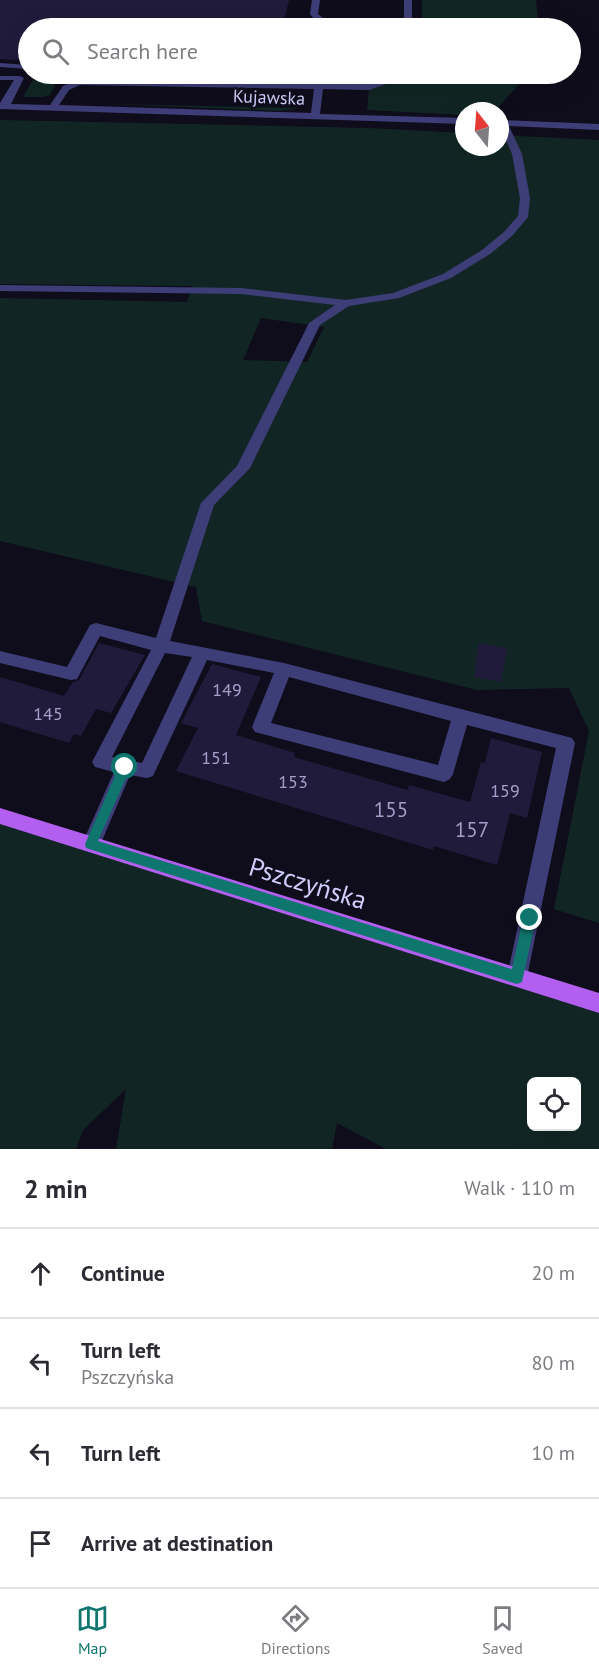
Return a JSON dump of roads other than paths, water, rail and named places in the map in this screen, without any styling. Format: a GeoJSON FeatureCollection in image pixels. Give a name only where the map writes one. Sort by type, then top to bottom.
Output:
{"type":"FeatureCollection","features":[{"type":"Feature","properties":{"kind":"main road","name":"Pszczyńska"},"geometry":{"type":"LineString","coordinates":[[0,816],[599,1003]]}},
{"type":"Feature","properties":{"kind":"street"},"geometry":{"type":"LineString","coordinates":[[316,0],[314,14],[317,18]]}},
{"type":"Feature","properties":{"kind":"street"},"geometry":{"type":"LineString","coordinates":[[408,0],[408,18]]}},
{"type":"Feature","properties":{"kind":"street"},"geometry":{"type":"LineString","coordinates":[[0,65],[18,66]]}},
{"type":"Feature","properties":{"kind":"street"},"geometry":{"type":"LineString","coordinates":[[0,78],[18,78]]}},
{"type":"Feature","properties":{"kind":"street"},"geometry":{"type":"LineString","coordinates":[[2,106],[18,81]]}},
{"type":"Feature","properties":{"kind":"street"},"geometry":{"type":"LineString","coordinates":[[53,107],[66,88],[75,84]]}},
{"type":"Feature","properties":{"kind":"street"},"geometry":{"type":"LineString","coordinates":[[194,84],[369,87],[378,84]]}},
{"type":"Feature","properties":{"kind":"street"},"geometry":{"type":"LineString","coordinates":[[315,115],[319,86]]}},
{"type":"Feature","properties":{"kind":"street","name":"Kujawska"},"geometry":{"type":"LineString","coordinates":[[2,106],[455,121]]}},
{"type":"Feature","properties":{"kind":"street"},"geometry":{"type":"LineString","coordinates":[[509,123],[599,127]]}},
{"type":"Feature","properties":{"kind":"street"},"geometry":{"type":"LineString","coordinates":[[0,288],[241,291],[346,303],[396,296],[447,276],[486,252],[508,234],[523,217],[525,198],[517,154],[509,138]]}},
{"type":"Feature","properties":{"kind":"street"},"geometry":{"type":"LineString","coordinates":[[202,653],[147,771],[100,762],[161,646],[208,503],[243,468],[315,323],[346,303]]}},
{"type":"Feature","properties":{"kind":"street"},"geometry":{"type":"LineString","coordinates":[[0,657],[71,674],[96,629],[161,646],[284,669],[566,743],[517,977]]}},
{"type":"Feature","properties":{"kind":"street"},"geometry":{"type":"LineString","coordinates":[[284,669],[261,727],[444,774],[461,717]]}},
{"type":"Feature","properties":{"kind":"street"},"geometry":{"type":"LineString","coordinates":[[91,844],[125,767]]}}]}
